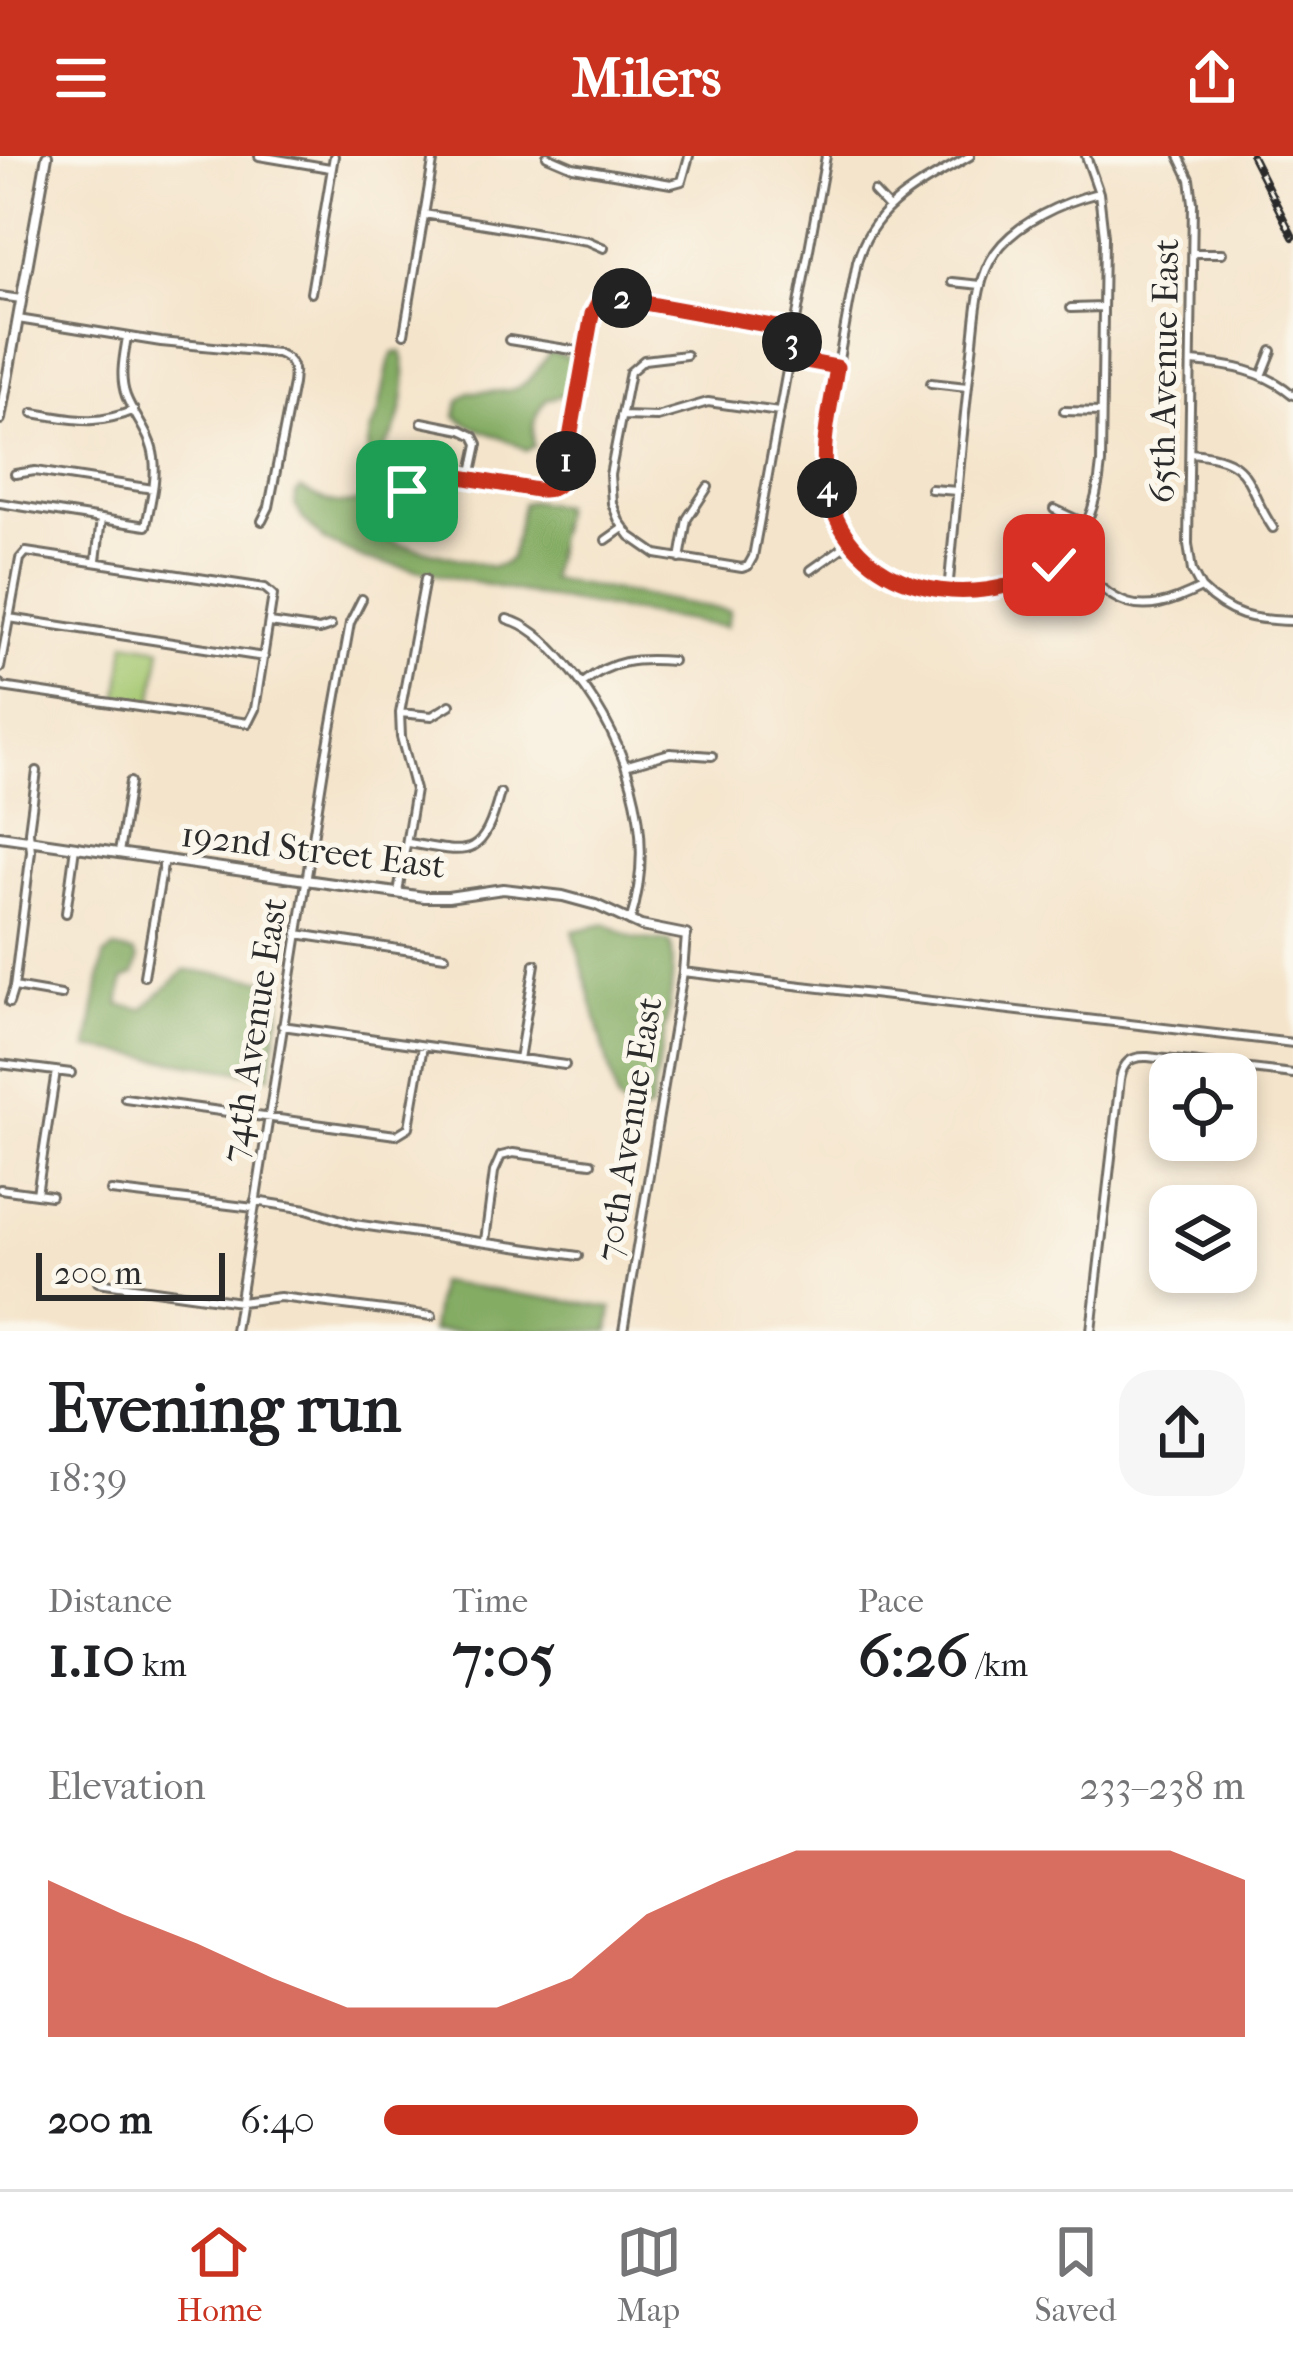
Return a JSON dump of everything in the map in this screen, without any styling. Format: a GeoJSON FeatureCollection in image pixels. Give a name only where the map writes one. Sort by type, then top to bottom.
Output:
{"type":"FeatureCollection","features":[{"type":"Feature","properties":{"kind":"street"},"geometry":{"type":"LineString","coordinates":[[0,419],[47,156]]}},
{"type":"Feature","properties":{"kind":"street"},"geometry":{"type":"LineString","coordinates":[[259,156],[330,168]]}},
{"type":"Feature","properties":{"kind":"street"},"geometry":{"type":"LineString","coordinates":[[311,293],[334,156]]}},
{"type":"Feature","properties":{"kind":"street"},"geometry":{"type":"LineString","coordinates":[[404,334],[434,156]]}},
{"type":"Feature","properties":{"kind":"street"},"geometry":{"type":"LineString","coordinates":[[547,156],[573,167],[671,184],[682,181],[689,156]]}},
{"type":"Feature","properties":{"kind":"street"},"geometry":{"type":"LineString","coordinates":[[686,355],[652,357],[634,366],[627,380],[609,487],[614,509],[623,528],[656,554],[742,568],[752,562],[757,539],[826,156]]}},
{"type":"Feature","properties":{"kind":"street"},"geometry":{"type":"LineString","coordinates":[[950,156],[955,165]]}},
{"type":"Feature","properties":{"kind":"street"},"geometry":{"type":"LineString","coordinates":[[970,156],[888,207],[861,249],[825,439],[825,475],[834,513],[867,558],[915,585],[975,592],[1012,586],[1041,573],[1065,554],[1096,501],[1104,236],[1099,193],[1086,156]]}},
{"type":"Feature","properties":{"kind":"street","name":"65th Avenue East"},"geometry":{"type":"LineString","coordinates":[[1179,156],[1192,188],[1188,544],[1192,571],[1201,588]]}},
{"type":"Feature","properties":{"kind":"street"},"geometry":{"type":"LineString","coordinates":[[874,192],[888,207]]}},
{"type":"Feature","properties":{"kind":"street"},"geometry":{"type":"LineString","coordinates":[[948,591],[967,387],[987,268],[997,251],[1025,226],[1075,199],[1099,193]]}},
{"type":"Feature","properties":{"kind":"street"},"geometry":{"type":"LineString","coordinates":[[424,214],[588,241],[604,248]]}},
{"type":"Feature","properties":{"kind":"street"},"geometry":{"type":"LineString","coordinates":[[1193,254],[1222,253]]}},
{"type":"Feature","properties":{"kind":"street"},"geometry":{"type":"LineString","coordinates":[[952,281],[981,285]]}},
{"type":"Feature","properties":{"kind":"street"},"geometry":{"type":"LineString","coordinates":[[0,296],[21,299]]}},
{"type":"Feature","properties":{"kind":"street"},"geometry":{"type":"LineString","coordinates":[[404,493],[423,473],[439,472],[537,490],[558,486],[592,314],[602,299],[794,330]]}},
{"type":"Feature","properties":{"kind":"street"},"geometry":{"type":"LineString","coordinates":[[1071,308],[1103,307]]}},
{"type":"Feature","properties":{"kind":"street"},"geometry":{"type":"LineString","coordinates":[[18,319],[127,337],[277,353],[290,360],[293,384],[269,507],[262,521]]}},
{"type":"Feature","properties":{"kind":"street"},"geometry":{"type":"LineString","coordinates":[[0,503],[146,526],[154,458],[151,442],[123,387],[127,337]]}},
{"type":"Feature","properties":{"kind":"street"},"geometry":{"type":"LineString","coordinates":[[509,340],[585,352]]}},
{"type":"Feature","properties":{"kind":"street"},"geometry":{"type":"LineString","coordinates":[[1262,376],[1272,351]]}},
{"type":"Feature","properties":{"kind":"street"},"geometry":{"type":"LineString","coordinates":[[789,358],[837,367]]}},
{"type":"Feature","properties":{"kind":"street"},"geometry":{"type":"LineString","coordinates":[[1192,362],[1235,367],[1262,376],[1293,395]]}},
{"type":"Feature","properties":{"kind":"street"},"geometry":{"type":"LineString","coordinates":[[931,383],[967,387]]}},
{"type":"Feature","properties":{"kind":"street"},"geometry":{"type":"LineString","coordinates":[[621,416],[657,417],[708,402],[779,412]]}},
{"type":"Feature","properties":{"kind":"street"},"geometry":{"type":"LineString","coordinates":[[33,413],[91,422],[134,410]]}},
{"type":"Feature","properties":{"kind":"street"},"geometry":{"type":"LineString","coordinates":[[1064,410],[1102,412]]}},
{"type":"Feature","properties":{"kind":"street"},"geometry":{"type":"LineString","coordinates":[[422,422],[473,435],[478,444],[471,477]]}},
{"type":"Feature","properties":{"kind":"street"},"geometry":{"type":"LineString","coordinates":[[1190,453],[1224,458],[1238,466],[1273,528]]}},
{"type":"Feature","properties":{"kind":"street"},"geometry":{"type":"LineString","coordinates":[[15,474],[35,471],[152,489]]}},
{"type":"Feature","properties":{"kind":"street"},"geometry":{"type":"LineString","coordinates":[[680,559],[687,519],[708,488]]}},
{"type":"Feature","properties":{"kind":"street"},"geometry":{"type":"LineString","coordinates":[[932,489],[958,491]]}},
{"type":"Feature","properties":{"kind":"street"},"geometry":{"type":"LineString","coordinates":[[1054,509],[1086,524]]}},
{"type":"Feature","properties":{"kind":"street"},"geometry":{"type":"LineString","coordinates":[[96,561],[101,519]]}},
{"type":"Feature","properties":{"kind":"street"},"geometry":{"type":"LineString","coordinates":[[605,540],[623,528]]}},
{"type":"Feature","properties":{"kind":"street"},"geometry":{"type":"LineString","coordinates":[[811,570],[852,541]]}},
{"type":"Feature","properties":{"kind":"street"},"geometry":{"type":"LineString","coordinates":[[0,668],[23,553],[265,588],[272,593],[255,709],[248,723],[1,686]]}},
{"type":"Feature","properties":{"kind":"street"},"geometry":{"type":"LineString","coordinates":[[1065,554],[1108,594],[1135,605],[1171,603],[1201,588],[1241,616],[1293,620]]}},
{"type":"Feature","properties":{"kind":"street"},"geometry":{"type":"LineString","coordinates":[[398,893],[415,790],[401,737],[400,713],[424,579]]}},
{"type":"Feature","properties":{"kind":"street","name":"74th Avenue East"},"geometry":{"type":"LineString","coordinates":[[235,1331],[305,880],[350,623],[362,599]]}},
{"type":"Feature","properties":{"kind":"street"},"geometry":{"type":"LineString","coordinates":[[9,618],[263,658]]}},
{"type":"Feature","properties":{"kind":"street"},"geometry":{"type":"LineString","coordinates":[[507,619],[537,636],[583,683],[627,766],[639,838],[630,922]]}},
{"type":"Feature","properties":{"kind":"street"},"geometry":{"type":"LineString","coordinates":[[269,622],[319,630],[331,626]]}},
{"type":"Feature","properties":{"kind":"street"},"geometry":{"type":"LineString","coordinates":[[583,683],[617,663],[644,658],[673,661]]}},
{"type":"Feature","properties":{"kind":"street"},"geometry":{"type":"LineString","coordinates":[[400,713],[432,716],[449,706]]}},
{"type":"Feature","properties":{"kind":"street"},"geometry":{"type":"LineString","coordinates":[[627,766],[670,753],[712,756]]}},
{"type":"Feature","properties":{"kind":"street"},"geometry":{"type":"LineString","coordinates":[[9,1003],[31,851],[37,771]]}},
{"type":"Feature","properties":{"kind":"street"},"geometry":{"type":"LineString","coordinates":[[119,853],[130,782]]}},
{"type":"Feature","properties":{"kind":"street"},"geometry":{"type":"LineString","coordinates":[[407,843],[454,851],[474,847],[487,836],[500,793]]}},
{"type":"Feature","properties":{"kind":"street","name":"192nd Street East"},"geometry":{"type":"LineString","coordinates":[[0,836],[398,893],[448,897],[517,890],[579,900],[630,922],[686,935]]}},
{"type":"Feature","properties":{"kind":"street"},"geometry":{"type":"LineString","coordinates":[[66,913],[75,847]]}},
{"type":"Feature","properties":{"kind":"street"},"geometry":{"type":"LineString","coordinates":[[144,976],[164,859]]}},
{"type":"Feature","properties":{"kind":"street"},"geometry":{"type":"LineString","coordinates":[[297,934],[446,956]]}},
{"type":"Feature","properties":{"kind":"street","name":"70th Avenue East"},"geometry":{"type":"LineString","coordinates":[[623,1331],[686,935]]}},
{"type":"Feature","properties":{"kind":"street"},"geometry":{"type":"LineString","coordinates":[[519,1059],[535,964]]}},
{"type":"Feature","properties":{"kind":"street"},"geometry":{"type":"LineString","coordinates":[[682,972],[1293,1043]]}},
{"type":"Feature","properties":{"kind":"street"},"geometry":{"type":"LineString","coordinates":[[14,987],[61,994]]}},
{"type":"Feature","properties":{"kind":"street"},"geometry":{"type":"LineString","coordinates":[[283,1026],[565,1065]]}},
{"type":"Feature","properties":{"kind":"street"},"geometry":{"type":"LineString","coordinates":[[125,1098],[403,1133],[411,1120],[423,1046]]}},
{"type":"Feature","properties":{"kind":"street"},"geometry":{"type":"LineString","coordinates":[[1091,1331],[1120,1079],[1129,1060],[1148,1057],[1293,1074]]}},
{"type":"Feature","properties":{"kind":"street"},"geometry":{"type":"LineString","coordinates":[[0,1064],[71,1073]]}},
{"type":"Feature","properties":{"kind":"street"},"geometry":{"type":"LineString","coordinates":[[37,1194],[56,1072]]}},
{"type":"Feature","properties":{"kind":"street"},"geometry":{"type":"LineString","coordinates":[[484,1241],[494,1172],[504,1154],[591,1163]]}},
{"type":"Feature","properties":{"kind":"street"},"geometry":{"type":"LineString","coordinates":[[0,1189],[51,1196]]}},
{"type":"Feature","properties":{"kind":"street"},"geometry":{"type":"LineString","coordinates":[[111,1191],[307,1209],[354,1224],[578,1256]]}},
{"type":"Feature","properties":{"kind":"street"},"geometry":{"type":"LineString","coordinates":[[98,1282],[240,1302],[280,1297],[432,1316]]}},
{"type":"Feature","properties":{"kind":"green space"},"geometry":{"type":"Polygon","coordinates":[[[401,352],[404,393],[397,426],[385,449],[381,478],[381,527],[395,543],[492,567],[511,558],[523,503],[562,506],[550,579],[730,611],[726,627],[544,597],[365,559],[324,540],[303,519],[295,505],[296,494],[301,489],[338,504],[361,500],[370,432],[389,362],[394,353],[401,352]]]}},
{"type":"Feature","properties":{"kind":"green space"},"geometry":{"type":"Polygon","coordinates":[[[550,352],[578,364],[570,389],[547,399],[539,410],[533,427],[534,446],[526,451],[456,416],[459,401],[469,392],[517,388],[550,352]]]}},
{"type":"Feature","properties":{"kind":"green space"},"geometry":{"type":"Polygon","coordinates":[[[126,642],[161,648],[152,704],[118,699],[126,642]]]}},
{"type":"Feature","properties":{"kind":"green space"},"geometry":{"type":"Polygon","coordinates":[[[606,924],[634,938],[670,942],[673,956],[650,1110],[631,1115],[618,1102],[573,931],[606,924]]]}},
{"type":"Feature","properties":{"kind":"green space"},"geometry":{"type":"Polygon","coordinates":[[[114,949],[134,953],[138,960],[134,974],[123,980],[119,1005],[143,1009],[185,970],[284,982],[270,1076],[88,1048],[104,956],[114,949]]]}},
{"type":"Feature","properties":{"kind":"green space"},"geometry":{"type":"Polygon","coordinates":[[[438,1282],[612,1308],[609,1331],[431,1331],[438,1282]]]}},
{"type":"Feature","properties":{"kind":"railway"},"geometry":{"type":"LineString","coordinates":[[1252,156],[1293,237]]}},
{"type":"Feature","properties":{"kind":"route"},"geometry":{"type":"LineString","coordinates":[[407,491],[423,473],[431,472],[537,490],[558,486],[592,314],[599,300],[609,297],[794,330],[789,358],[837,367],[825,439],[827,492],[843,529],[884,571],[933,589],[975,592],[1012,586],[1054,565]]}}]}
